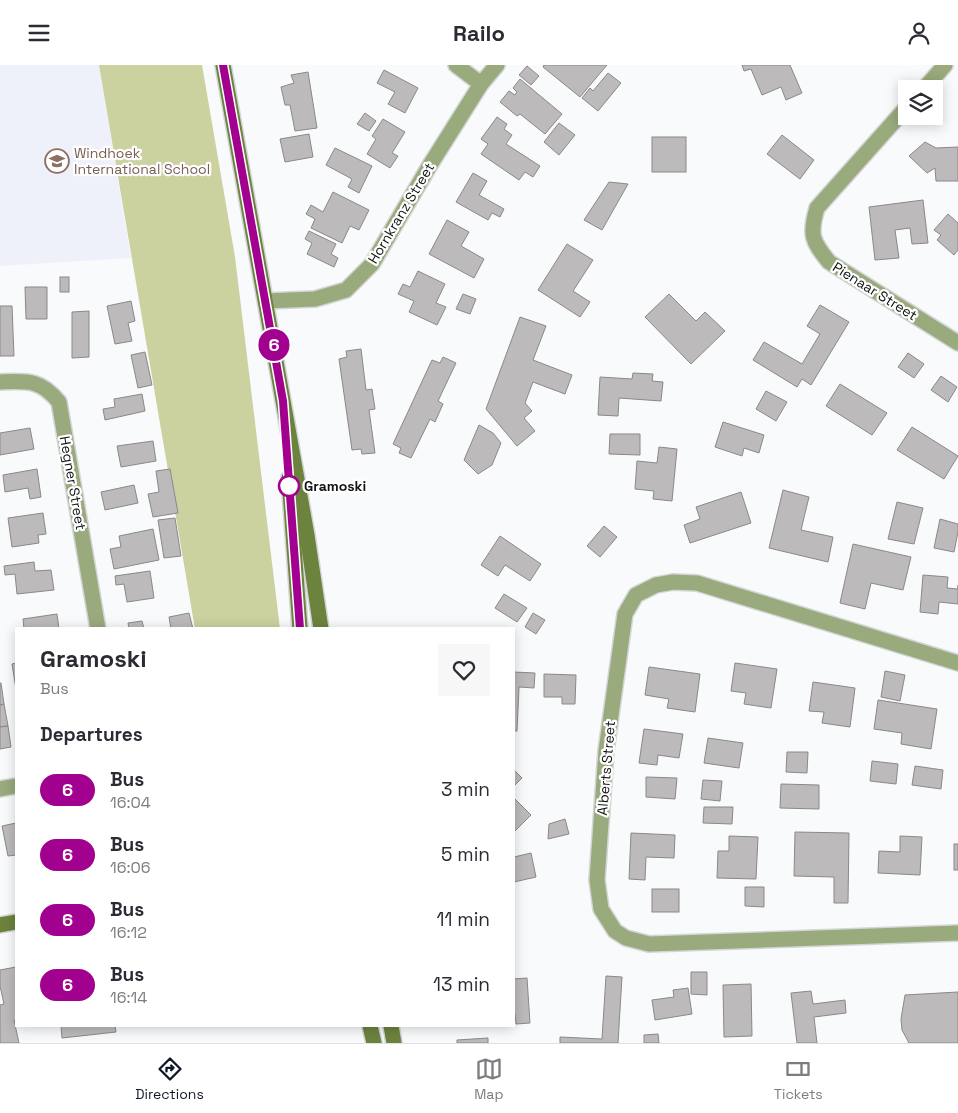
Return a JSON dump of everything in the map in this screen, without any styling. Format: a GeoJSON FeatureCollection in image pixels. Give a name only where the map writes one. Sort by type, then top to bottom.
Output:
{"type":"FeatureCollection","features":[{"type":"Feature","properties":{"kind":"main road"},"geometry":{"type":"LineString","coordinates":[[223,65],[307,535],[321,627]]}},
{"type":"Feature","properties":{"kind":"main road"},"geometry":{"type":"LineString","coordinates":[[283,401],[300,627]]}},
{"type":"Feature","properties":{"kind":"main road"},"geometry":{"type":"LineString","coordinates":[[0,925],[15,922]]}},
{"type":"Feature","properties":{"kind":"main road"},"geometry":{"type":"LineString","coordinates":[[370,1027],[374,1043]]}},
{"type":"Feature","properties":{"kind":"main road"},"geometry":{"type":"LineString","coordinates":[[391,1027],[394,1043]]}},
{"type":"Feature","properties":{"kind":"street"},"geometry":{"type":"LineString","coordinates":[[456,65],[481,84]]}},
{"type":"Feature","properties":{"kind":"street","name":"Hornkranz Street"},"geometry":{"type":"LineString","coordinates":[[266,301],[315,299],[346,289],[372,264],[430,165],[481,84],[497,65]]}},
{"type":"Feature","properties":{"kind":"street"},"geometry":{"type":"LineString","coordinates":[[932,80],[945,65]]}},
{"type":"Feature","properties":{"kind":"street","name":"Pienaar Street"},"geometry":{"type":"LineString","coordinates":[[898,118],[817,209],[812,226],[816,245],[829,262],[958,343]]}},
{"type":"Feature","properties":{"kind":"street","name":"Hegner Street"},"geometry":{"type":"LineString","coordinates":[[0,382],[28,381],[40,385],[59,402],[98,627]]}},
{"type":"Feature","properties":{"kind":"street","name":"Alberts Street"},"geometry":{"type":"LineString","coordinates":[[958,663],[697,583],[672,582],[656,585],[636,595],[625,614],[606,751],[597,880],[601,909],[614,931],[626,938],[649,944],[958,933]]}},
{"type":"Feature","properties":{"kind":"street"},"geometry":{"type":"LineString","coordinates":[[0,789],[15,786]]}},
{"type":"Feature","properties":{"kind":"shaded area","name":"Windhoek International School"},"geometry":{"type":"Polygon","coordinates":[[[0,65],[99,65],[131,258],[0,266],[0,65]]]}},
{"type":"Feature","properties":{"kind":"green space"},"geometry":{"type":"Polygon","coordinates":[[[99,65],[202,65],[235,257],[280,627],[195,627],[99,65]]]}},
{"type":"Feature","properties":{"kind":"building"},"geometry":{"type":"Polygon","coordinates":[[[544,65],[607,65],[580,97],[543,67],[544,65]]]}},
{"type":"Feature","properties":{"kind":"building"},"geometry":{"type":"Polygon","coordinates":[[[742,65],[790,65],[802,93],[786,100],[781,87],[762,95],[751,69],[744,71],[742,65]]]}},
{"type":"Feature","properties":{"kind":"building"},"geometry":{"type":"Polygon","coordinates":[[[527,66],[539,76],[531,85],[519,75],[527,66]]]}},
{"type":"Feature","properties":{"kind":"building"},"geometry":{"type":"Polygon","coordinates":[[[384,70],[418,88],[405,113],[388,104],[395,92],[377,83],[384,70]]]}},
{"type":"Feature","properties":{"kind":"building"},"geometry":{"type":"Polygon","coordinates":[[[308,72],[317,128],[295,131],[290,105],[285,105],[281,87],[294,83],[291,75],[308,72]]]}},
{"type":"Feature","properties":{"kind":"building"},"geometry":{"type":"Polygon","coordinates":[[[608,73],[621,83],[598,111],[582,98],[590,88],[593,91],[608,73]]]}},
{"type":"Feature","properties":{"kind":"building"},"geometry":{"type":"Polygon","coordinates":[[[520,79],[562,114],[545,134],[520,114],[517,116],[500,102],[509,91],[515,95],[517,92],[513,88],[520,79]]]}},
{"type":"Feature","properties":{"kind":"building"},"geometry":{"type":"Polygon","coordinates":[[[365,113],[376,121],[369,131],[357,124],[365,113]]]}},
{"type":"Feature","properties":{"kind":"building"},"geometry":{"type":"Polygon","coordinates":[[[497,117],[507,124],[504,129],[512,135],[506,144],[540,166],[533,177],[525,172],[519,180],[481,154],[488,144],[481,139],[497,117]]]}},
{"type":"Feature","properties":{"kind":"building"},"geometry":{"type":"Polygon","coordinates":[[[383,119],[405,132],[392,153],[398,156],[390,168],[367,154],[376,139],[372,136],[383,119]]]}},
{"type":"Feature","properties":{"kind":"building"},"geometry":{"type":"Polygon","coordinates":[[[559,123],[575,135],[559,155],[544,142],[559,123]]]}},
{"type":"Feature","properties":{"kind":"building"},"geometry":{"type":"Polygon","coordinates":[[[309,134],[313,157],[285,162],[280,139],[309,134]]]}},
{"type":"Feature","properties":{"kind":"building"},"geometry":{"type":"Polygon","coordinates":[[[782,135],[814,160],[800,179],[767,154],[782,135]]]}},
{"type":"Feature","properties":{"kind":"building"},"geometry":{"type":"Polygon","coordinates":[[[652,137],[686,137],[686,172],[652,172],[652,137]]]}},
{"type":"Feature","properties":{"kind":"building"},"geometry":{"type":"Polygon","coordinates":[[[925,142],[936,148],[958,147],[958,181],[936,181],[935,168],[927,173],[909,156],[925,142]]]}},
{"type":"Feature","properties":{"kind":"building"},"geometry":{"type":"Polygon","coordinates":[[[335,148],[372,166],[359,193],[348,187],[352,179],[326,165],[335,148]]]}},
{"type":"Feature","properties":{"kind":"building"},"geometry":{"type":"Polygon","coordinates":[[[473,173],[487,181],[479,195],[504,209],[500,217],[492,213],[488,220],[456,202],[473,173]]]}},
{"type":"Feature","properties":{"kind":"building"},"geometry":{"type":"Polygon","coordinates":[[[609,182],[628,184],[602,230],[584,220],[609,182]]]}},
{"type":"Feature","properties":{"kind":"building"},"geometry":{"type":"Polygon","coordinates":[[[333,192],[369,210],[359,230],[350,226],[342,243],[311,228],[315,219],[306,214],[311,205],[323,212],[333,192]]]}},
{"type":"Feature","properties":{"kind":"building"},"geometry":{"type":"Polygon","coordinates":[[[923,200],[928,243],[912,244],[910,228],[895,230],[899,258],[875,260],[869,207],[923,200]]]}},
{"type":"Feature","properties":{"kind":"building"},"geometry":{"type":"Polygon","coordinates":[[[948,214],[958,223],[958,250],[954,255],[937,240],[941,235],[934,230],[948,214]]]}},
{"type":"Feature","properties":{"kind":"building"},"geometry":{"type":"Polygon","coordinates":[[[447,220],[469,232],[461,246],[484,259],[474,278],[429,254],[447,220]]]}},
{"type":"Feature","properties":{"kind":"building"},"geometry":{"type":"Polygon","coordinates":[[[309,231],[336,244],[331,254],[338,258],[334,267],[307,254],[312,243],[305,239],[309,231]]]}},
{"type":"Feature","properties":{"kind":"building"},"geometry":{"type":"Polygon","coordinates":[[[567,244],[593,260],[573,291],[590,302],[580,317],[538,290],[567,244]]]}},
{"type":"Feature","properties":{"kind":"building"},"geometry":{"type":"Polygon","coordinates":[[[418,271],[445,284],[436,303],[446,307],[437,325],[409,312],[414,301],[398,294],[403,284],[410,287],[418,271]]]}},
{"type":"Feature","properties":{"kind":"building"},"geometry":{"type":"Polygon","coordinates":[[[60,277],[69,277],[69,292],[60,292],[60,277]]]}},
{"type":"Feature","properties":{"kind":"building"},"geometry":{"type":"Polygon","coordinates":[[[25,287],[47,287],[47,319],[26,319],[25,287]]]}},
{"type":"Feature","properties":{"kind":"building"},"geometry":{"type":"Polygon","coordinates":[[[463,294],[476,299],[470,314],[456,309],[463,294]]]}},
{"type":"Feature","properties":{"kind":"building"},"geometry":{"type":"Polygon","coordinates":[[[669,294],[696,321],[705,312],[725,331],[691,364],[645,317],[669,294]]]}},
{"type":"Feature","properties":{"kind":"building"},"geometry":{"type":"Polygon","coordinates":[[[131,301],[135,321],[128,323],[132,341],[115,344],[107,306],[131,301]]]}},
{"type":"Feature","properties":{"kind":"building"},"geometry":{"type":"Polygon","coordinates":[[[820,305],[849,322],[811,385],[802,379],[797,387],[753,360],[764,342],[802,364],[820,334],[807,326],[820,305]]]}},
{"type":"Feature","properties":{"kind":"building"},"geometry":{"type":"Polygon","coordinates":[[[0,306],[12,306],[14,356],[0,356],[0,306]]]}},
{"type":"Feature","properties":{"kind":"building"},"geometry":{"type":"Polygon","coordinates":[[[89,311],[89,357],[72,358],[72,312],[89,311]]]}},
{"type":"Feature","properties":{"kind":"building"},"geometry":{"type":"Polygon","coordinates":[[[520,317],[546,326],[533,360],[572,375],[565,394],[533,382],[525,403],[532,411],[524,418],[535,431],[517,446],[486,409],[520,317]]]}},
{"type":"Feature","properties":{"kind":"building"},"geometry":{"type":"Polygon","coordinates":[[[361,349],[366,390],[372,389],[375,409],[369,410],[375,453],[362,454],[361,449],[352,450],[339,359],[347,357],[346,351],[361,349]]]}},
{"type":"Feature","properties":{"kind":"building"},"geometry":{"type":"Polygon","coordinates":[[[145,352],[152,385],[138,388],[131,355],[145,352]]]}},
{"type":"Feature","properties":{"kind":"building"},"geometry":{"type":"Polygon","coordinates":[[[908,353],[924,364],[914,378],[898,367],[908,353]]]}},
{"type":"Feature","properties":{"kind":"building"},"geometry":{"type":"Polygon","coordinates":[[[443,357],[456,363],[438,401],[443,404],[435,422],[430,419],[411,458],[399,453],[401,448],[393,444],[432,360],[440,363],[443,357]]]}},
{"type":"Feature","properties":{"kind":"building"},"geometry":{"type":"Polygon","coordinates":[[[633,373],[653,374],[652,381],[663,382],[661,401],[619,398],[618,416],[598,415],[600,377],[632,379],[633,373]]]}},
{"type":"Feature","properties":{"kind":"building"},"geometry":{"type":"Polygon","coordinates":[[[941,376],[957,387],[948,402],[931,390],[941,376]]]}},
{"type":"Feature","properties":{"kind":"building"},"geometry":{"type":"Polygon","coordinates":[[[840,384],[887,413],[872,435],[826,406],[840,384]]]}},
{"type":"Feature","properties":{"kind":"building"},"geometry":{"type":"Polygon","coordinates":[[[766,391],[787,402],[776,421],[756,409],[766,391]]]}},
{"type":"Feature","properties":{"kind":"building"},"geometry":{"type":"Polygon","coordinates":[[[142,394],[145,411],[105,420],[103,409],[115,407],[114,399],[142,394]]]}},
{"type":"Feature","properties":{"kind":"building"},"geometry":{"type":"Polygon","coordinates":[[[723,422],[764,435],[759,453],[744,448],[742,456],[715,447],[723,422]]]}},
{"type":"Feature","properties":{"kind":"building"},"geometry":{"type":"Polygon","coordinates":[[[479,425],[493,433],[501,443],[492,465],[478,474],[464,460],[479,425]]]}},
{"type":"Feature","properties":{"kind":"building"},"geometry":{"type":"Polygon","coordinates":[[[912,427],[958,456],[944,479],[897,450],[912,427]]]}},
{"type":"Feature","properties":{"kind":"building"},"geometry":{"type":"Polygon","coordinates":[[[30,428],[34,449],[0,455],[0,433],[30,428]]]}},
{"type":"Feature","properties":{"kind":"building"},"geometry":{"type":"Polygon","coordinates":[[[610,434],[640,434],[640,455],[609,454],[610,434]]]}},
{"type":"Feature","properties":{"kind":"building"},"geometry":{"type":"Polygon","coordinates":[[[153,441],[156,461],[121,467],[117,446],[153,441]]]}},
{"type":"Feature","properties":{"kind":"building"},"geometry":{"type":"Polygon","coordinates":[[[659,447],[677,449],[672,501],[653,499],[654,491],[635,489],[637,461],[657,463],[659,447]]]}},
{"type":"Feature","properties":{"kind":"building"},"geometry":{"type":"Polygon","coordinates":[[[37,469],[41,497],[30,499],[28,488],[5,492],[3,475],[37,469]]]}},
{"type":"Feature","properties":{"kind":"building"},"geometry":{"type":"Polygon","coordinates":[[[170,469],[178,513],[153,517],[148,494],[159,492],[156,471],[170,469]]]}},
{"type":"Feature","properties":{"kind":"building"},"geometry":{"type":"Polygon","coordinates":[[[134,485],[138,503],[105,510],[101,492],[134,485]]]}},
{"type":"Feature","properties":{"kind":"building"},"geometry":{"type":"Polygon","coordinates":[[[783,490],[809,497],[801,530],[833,537],[828,562],[769,548],[783,490]]]}},
{"type":"Feature","properties":{"kind":"building"},"geometry":{"type":"Polygon","coordinates":[[[741,492],[751,523],[690,543],[684,525],[700,519],[696,507],[741,492]]]}},
{"type":"Feature","properties":{"kind":"building"},"geometry":{"type":"Polygon","coordinates":[[[897,502],[923,508],[914,544],[888,539],[897,502]]]}},
{"type":"Feature","properties":{"kind":"building"},"geometry":{"type":"Polygon","coordinates":[[[43,513],[46,534],[38,535],[39,543],[12,547],[8,518],[43,513]]]}},
{"type":"Feature","properties":{"kind":"building"},"geometry":{"type":"Polygon","coordinates":[[[175,518],[181,556],[164,558],[158,520],[175,518]]]}},
{"type":"Feature","properties":{"kind":"building"},"geometry":{"type":"Polygon","coordinates":[[[940,519],[958,524],[954,552],[934,548],[940,519]]]}},
{"type":"Feature","properties":{"kind":"building"},"geometry":{"type":"Polygon","coordinates":[[[604,526],[617,537],[600,557],[587,546],[604,526]]]}},
{"type":"Feature","properties":{"kind":"building"},"geometry":{"type":"Polygon","coordinates":[[[153,529],[159,560],[114,569],[110,549],[121,547],[119,536],[153,529]]]}},
{"type":"Feature","properties":{"kind":"building"},"geometry":{"type":"Polygon","coordinates":[[[500,536],[541,564],[530,581],[505,565],[498,576],[481,565],[500,536]]]}},
{"type":"Feature","properties":{"kind":"building"},"geometry":{"type":"Polygon","coordinates":[[[853,544],[911,557],[903,590],[871,583],[865,609],[840,603],[853,544]]]}},
{"type":"Feature","properties":{"kind":"building"},"geometry":{"type":"Polygon","coordinates":[[[34,562],[35,571],[51,570],[54,590],[17,594],[15,574],[5,575],[4,566],[34,562]]]}},
{"type":"Feature","properties":{"kind":"building"},"geometry":{"type":"Polygon","coordinates":[[[150,571],[154,598],[127,602],[124,584],[116,585],[115,576],[150,571]]]}},
{"type":"Feature","properties":{"kind":"building"},"geometry":{"type":"Polygon","coordinates":[[[923,575],[948,577],[947,588],[958,589],[958,604],[939,602],[938,614],[920,612],[923,575]]]}},
{"type":"Feature","properties":{"kind":"building"},"geometry":{"type":"Polygon","coordinates":[[[504,594],[527,608],[517,622],[495,608],[504,594]]]}},
{"type":"Feature","properties":{"kind":"building"},"geometry":{"type":"Polygon","coordinates":[[[189,613],[192,627],[171,627],[169,617],[189,613]]]}},
{"type":"Feature","properties":{"kind":"building"},"geometry":{"type":"Polygon","coordinates":[[[533,613],[545,620],[536,634],[525,627],[533,613]]]}},
{"type":"Feature","properties":{"kind":"building"},"geometry":{"type":"Polygon","coordinates":[[[57,614],[59,627],[24,627],[23,619],[57,614]]]}},
{"type":"Feature","properties":{"kind":"building"},"geometry":{"type":"Polygon","coordinates":[[[142,621],[144,627],[129,627],[128,623],[142,621]]]}},
{"type":"Feature","properties":{"kind":"building"},"geometry":{"type":"Polygon","coordinates":[[[15,663],[15,683],[12,664],[15,663]]]}},
{"type":"Feature","properties":{"kind":"building"},"geometry":{"type":"Polygon","coordinates":[[[735,663],[777,669],[771,708],[744,704],[746,693],[731,691],[735,663]]]}},
{"type":"Feature","properties":{"kind":"building"},"geometry":{"type":"Polygon","coordinates":[[[649,667],[700,674],[695,712],[667,708],[669,699],[645,695],[649,667]]]}},
{"type":"Feature","properties":{"kind":"building"},"geometry":{"type":"Polygon","coordinates":[[[885,671],[905,675],[900,701],[881,697],[885,671]]]}},
{"type":"Feature","properties":{"kind":"building"},"geometry":{"type":"Polygon","coordinates":[[[515,672],[535,673],[534,688],[519,687],[517,731],[515,731],[515,672]]]}},
{"type":"Feature","properties":{"kind":"building"},"geometry":{"type":"Polygon","coordinates":[[[544,674],[576,675],[575,704],[562,704],[562,697],[544,697],[544,674]]]}},
{"type":"Feature","properties":{"kind":"building"},"geometry":{"type":"Polygon","coordinates":[[[813,682],[855,688],[850,727],[822,723],[824,712],[809,711],[813,682]]]}},
{"type":"Feature","properties":{"kind":"building"},"geometry":{"type":"Polygon","coordinates":[[[0,683],[4,704],[0,705],[0,683]]]}},
{"type":"Feature","properties":{"kind":"building"},"geometry":{"type":"Polygon","coordinates":[[[878,700],[937,709],[931,749],[901,744],[902,733],[874,729],[878,700]]]}},
{"type":"Feature","properties":{"kind":"building"},"geometry":{"type":"Polygon","coordinates":[[[4,704],[8,726],[0,727],[0,705],[4,704]]]}},
{"type":"Feature","properties":{"kind":"building"},"geometry":{"type":"Polygon","coordinates":[[[8,726],[11,747],[0,749],[0,727],[8,726]]]}},
{"type":"Feature","properties":{"kind":"building"},"geometry":{"type":"Polygon","coordinates":[[[644,729],[683,734],[679,758],[658,755],[657,765],[639,763],[644,729]]]}},
{"type":"Feature","properties":{"kind":"building"},"geometry":{"type":"Polygon","coordinates":[[[708,738],[743,743],[739,768],[704,763],[708,738]]]}},
{"type":"Feature","properties":{"kind":"building"},"geometry":{"type":"Polygon","coordinates":[[[787,752],[808,752],[807,773],[786,772],[787,752]]]}},
{"type":"Feature","properties":{"kind":"building"},"geometry":{"type":"Polygon","coordinates":[[[872,761],[898,764],[896,784],[870,781],[872,761]]]}},
{"type":"Feature","properties":{"kind":"building"},"geometry":{"type":"Polygon","coordinates":[[[915,766],[943,770],[941,789],[912,785],[915,766]]]}},
{"type":"Feature","properties":{"kind":"building"},"geometry":{"type":"Polygon","coordinates":[[[515,771],[522,778],[515,785],[515,771]]]}},
{"type":"Feature","properties":{"kind":"building"},"geometry":{"type":"Polygon","coordinates":[[[646,777],[677,778],[675,799],[646,797],[646,777]]]}},
{"type":"Feature","properties":{"kind":"building"},"geometry":{"type":"Polygon","coordinates":[[[703,780],[722,781],[720,801],[701,799],[703,780]]]}},
{"type":"Feature","properties":{"kind":"building"},"geometry":{"type":"Polygon","coordinates":[[[781,784],[819,785],[819,809],[780,808],[781,784]]]}},
{"type":"Feature","properties":{"kind":"building"},"geometry":{"type":"Polygon","coordinates":[[[515,799],[531,815],[515,831],[515,799]]]}},
{"type":"Feature","properties":{"kind":"building"},"geometry":{"type":"Polygon","coordinates":[[[704,807],[733,807],[732,824],[703,823],[704,807]]]}},
{"type":"Feature","properties":{"kind":"building"},"geometry":{"type":"Polygon","coordinates":[[[565,819],[569,834],[548,839],[549,824],[565,819]]]}},
{"type":"Feature","properties":{"kind":"building"},"geometry":{"type":"Polygon","coordinates":[[[15,823],[15,855],[8,856],[2,826],[15,823]]]}},
{"type":"Feature","properties":{"kind":"building"},"geometry":{"type":"Polygon","coordinates":[[[795,832],[849,833],[848,903],[834,903],[834,877],[794,876],[795,832]]]}},
{"type":"Feature","properties":{"kind":"building"},"geometry":{"type":"Polygon","coordinates":[[[631,833],[675,835],[674,858],[646,857],[645,880],[629,879],[631,833]]]}},
{"type":"Feature","properties":{"kind":"building"},"geometry":{"type":"Polygon","coordinates":[[[729,836],[758,837],[756,879],[717,878],[718,851],[729,851],[729,836]]]}},
{"type":"Feature","properties":{"kind":"building"},"geometry":{"type":"Polygon","coordinates":[[[900,836],[922,837],[920,875],[878,873],[879,851],[900,852],[900,836]]]}},
{"type":"Feature","properties":{"kind":"building"},"geometry":{"type":"Polygon","coordinates":[[[954,844],[958,844],[958,870],[954,870],[954,844]]]}},
{"type":"Feature","properties":{"kind":"building"},"geometry":{"type":"Polygon","coordinates":[[[531,853],[536,877],[515,882],[515,857],[531,853]]]}},
{"type":"Feature","properties":{"kind":"building"},"geometry":{"type":"Polygon","coordinates":[[[745,887],[764,887],[764,907],[745,906],[745,887]]]}},
{"type":"Feature","properties":{"kind":"building"},"geometry":{"type":"Polygon","coordinates":[[[652,889],[679,889],[679,912],[652,912],[652,889]]]}},
{"type":"Feature","properties":{"kind":"building"},"geometry":{"type":"Polygon","coordinates":[[[15,967],[14,1020],[19,1043],[0,1043],[0,1005],[4,1004],[0,986],[0,970],[15,967]]]}},
{"type":"Feature","properties":{"kind":"building"},"geometry":{"type":"Polygon","coordinates":[[[691,972],[707,972],[707,995],[691,994],[691,972]]]}},
{"type":"Feature","properties":{"kind":"building"},"geometry":{"type":"Polygon","coordinates":[[[606,976],[622,977],[618,1043],[560,1043],[560,1037],[602,1039],[606,976]]]}},
{"type":"Feature","properties":{"kind":"building"},"geometry":{"type":"Polygon","coordinates":[[[527,978],[530,1023],[516,1024],[515,979],[527,978]]]}},
{"type":"Feature","properties":{"kind":"building"},"geometry":{"type":"Polygon","coordinates":[[[751,984],[752,1036],[724,1037],[723,985],[751,984]]]}},
{"type":"Feature","properties":{"kind":"building"},"geometry":{"type":"Polygon","coordinates":[[[688,988],[692,1014],[655,1020],[652,1000],[674,997],[673,990],[688,988]]]}},
{"type":"Feature","properties":{"kind":"building"},"geometry":{"type":"Polygon","coordinates":[[[811,991],[813,1004],[845,1000],[846,1013],[814,1017],[817,1043],[797,1043],[791,993],[811,991]]]}},
{"type":"Feature","properties":{"kind":"building"},"geometry":{"type":"Polygon","coordinates":[[[958,992],[958,1043],[909,1043],[902,1030],[901,1019],[905,995],[958,992]]]}},
{"type":"Feature","properties":{"kind":"building"},"geometry":{"type":"Polygon","coordinates":[[[61,1027],[115,1027],[116,1032],[62,1038],[61,1027]]]}},
{"type":"Feature","properties":{"kind":"building"},"geometry":{"type":"Polygon","coordinates":[[[658,1034],[659,1043],[644,1043],[644,1035],[658,1034]]]}},
{"type":"Feature","properties":{"kind":"building"},"geometry":{"type":"Polygon","coordinates":[[[488,1038],[488,1043],[457,1043],[457,1040],[488,1038]]]}},
{"type":"Feature","properties":{"kind":"bus line","name":"6"},"geometry":{"type":"LineString","coordinates":[[223,65],[283,401],[300,627]]}},
{"type":"Feature","properties":{"kind":"place","name":"Windhoek International School"},"geometry":{"type":"Point","coordinates":[57,161]}},
{"type":"Feature","properties":{"kind":"place","name":"Gramoski"},"geometry":{"type":"Point","coordinates":[289,486]}}]}
